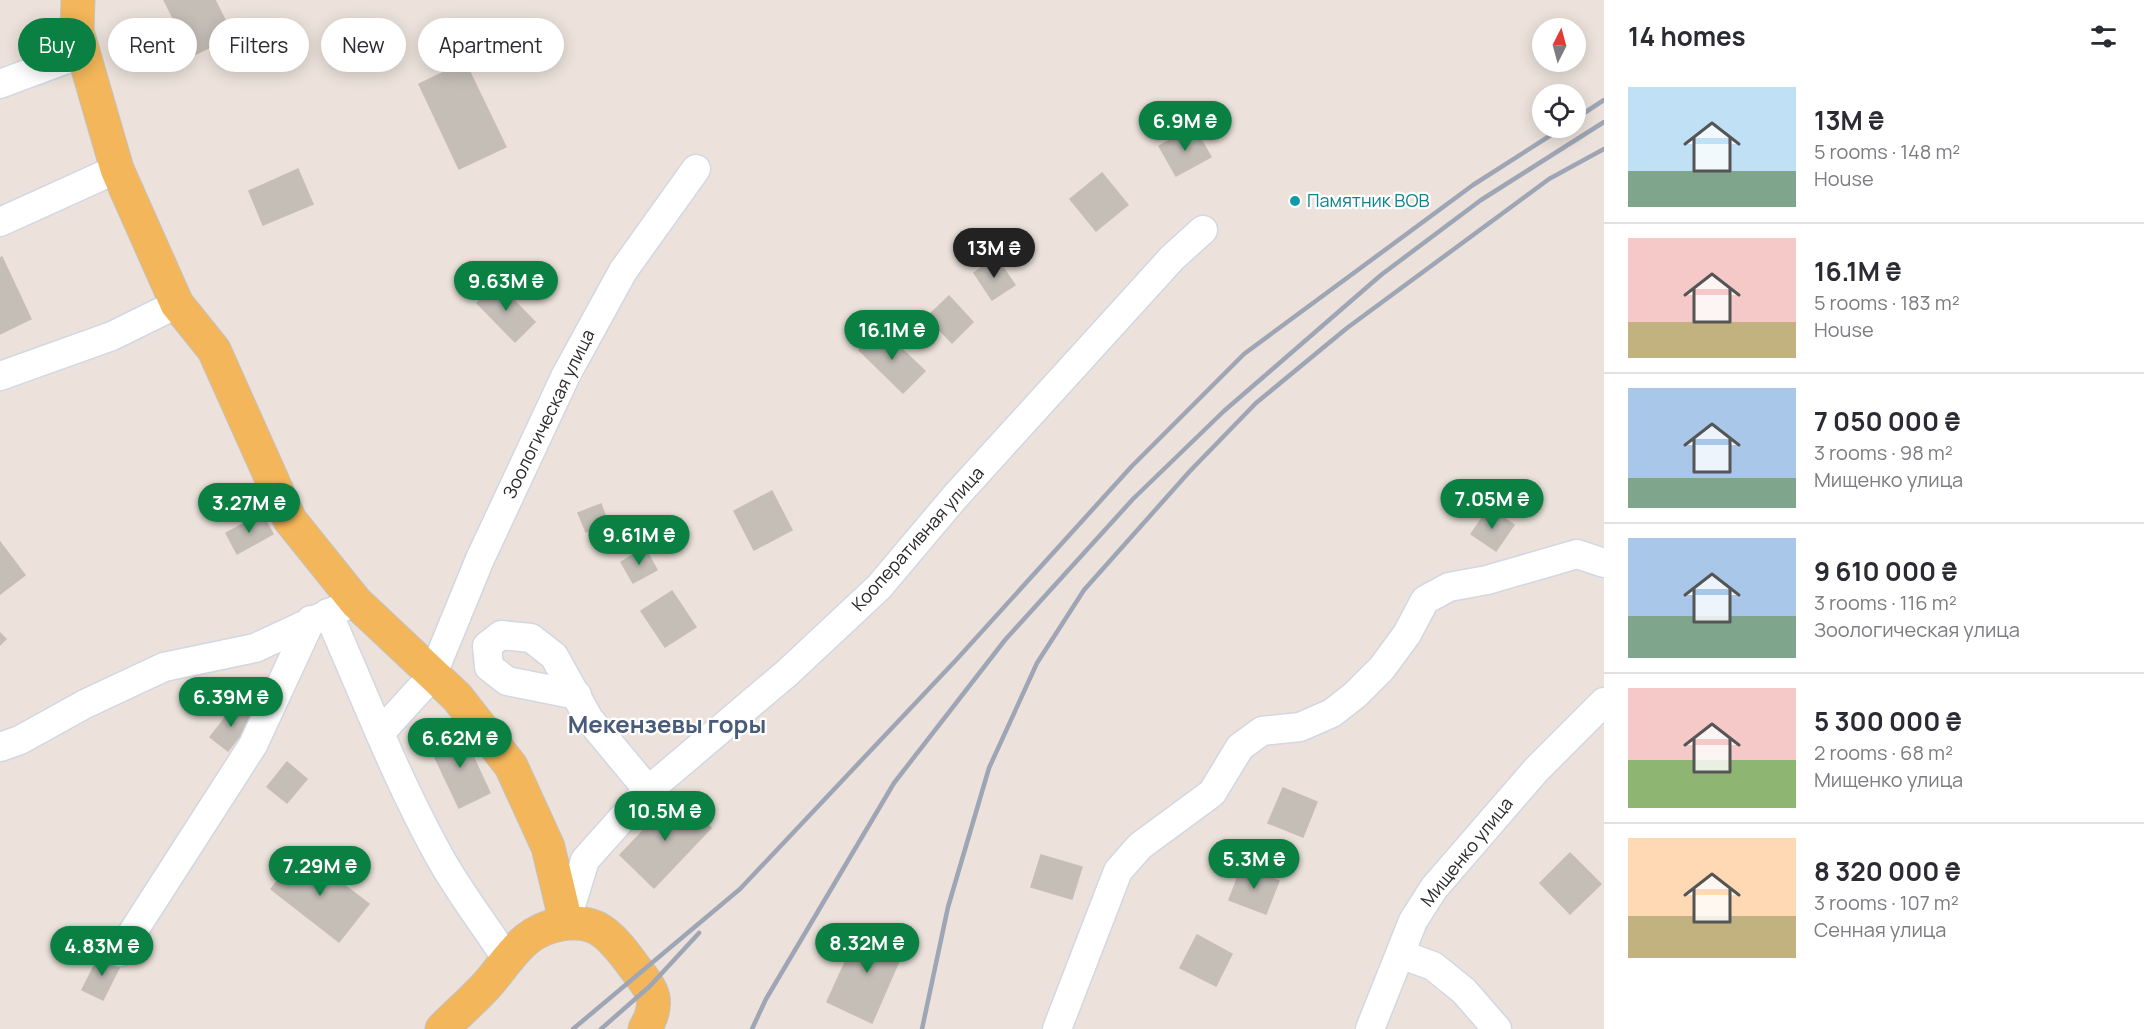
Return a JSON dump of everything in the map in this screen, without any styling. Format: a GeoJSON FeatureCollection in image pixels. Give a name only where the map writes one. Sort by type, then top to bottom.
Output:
{"type":"FeatureCollection","features":[{"type":"Feature","properties":{"kind":"main road"},"geometry":{"type":"LineString","coordinates":[[77,18],[78,0]]}},
{"type":"Feature","properties":{"kind":"main road"},"geometry":{"type":"LineString","coordinates":[[89,72],[117,169],[177,304],[214,350],[332,612],[432,676],[457,697],[511,766],[548,847],[566,922]]}},
{"type":"Feature","properties":{"kind":"main road"},"geometry":{"type":"LineString","coordinates":[[442,1029],[527,939],[545,928],[566,922],[596,928],[615,943],[650,986],[654,999],[649,1023]]}},
{"type":"Feature","properties":{"kind":"street"},"geometry":{"type":"LineString","coordinates":[[0,84],[32,72]]}},
{"type":"Feature","properties":{"kind":"street"},"geometry":{"type":"LineString","coordinates":[[0,222],[117,169]]}},
{"type":"Feature","properties":{"kind":"street","name":"Зоологическая улица"},"geometry":{"type":"LineString","coordinates":[[380,733],[432,676],[485,549],[566,375],[623,271],[696,169]]}},
{"type":"Feature","properties":{"kind":"street","name":"Кооперативная улица"},"geometry":{"type":"LineString","coordinates":[[566,922],[585,860],[648,790],[787,673],[879,586],[954,498],[1172,258],[1203,230]]}},
{"type":"Feature","properties":{"kind":"street"},"geometry":{"type":"LineString","coordinates":[[0,376],[112,336],[177,304]]}},
{"type":"Feature","properties":{"kind":"street"},"geometry":{"type":"LineString","coordinates":[[1057,1029],[1118,871],[1140,846],[1212,793],[1240,747],[1262,731],[1300,727],[1340,707],[1382,668],[1407,634],[1425,600],[1449,587],[1487,580],[1577,554],[1604,562]]}},
{"type":"Feature","properties":{"kind":"street"},"geometry":{"type":"LineString","coordinates":[[332,612],[393,765],[439,856],[508,961]]}},
{"type":"Feature","properties":{"kind":"street"},"geometry":{"type":"LineString","coordinates":[[0,747],[20,740],[86,704],[164,667],[255,648],[332,612]]}},
{"type":"Feature","properties":{"kind":"street"},"geometry":{"type":"LineString","coordinates":[[120,952],[253,745],[332,612]]}},
{"type":"Feature","properties":{"kind":"street"},"geometry":{"type":"LineString","coordinates":[[577,695],[589,718],[648,790]]}},
{"type":"Feature","properties":{"kind":"street","name":"Мищенко улица"},"geometry":{"type":"LineString","coordinates":[[1370,1029],[1413,921],[1434,888],[1536,770],[1604,702]]}},
{"type":"Feature","properties":{"kind":"street"},"geometry":{"type":"LineString","coordinates":[[1400,954],[1433,966],[1464,991],[1497,1029]]}},
{"type":"Feature","properties":{"kind":"building"},"geometry":{"type":"Polygon","coordinates":[[[164,0],[215,0],[224,18],[209,18],[209,48],[197,54],[197,18],[173,18],[164,0]]]}},
{"type":"Feature","properties":{"kind":"building"},"geometry":{"type":"Polygon","coordinates":[[[444,72],[470,72],[506,147],[459,169],[419,84],[444,72]]]}},
{"type":"Feature","properties":{"kind":"building"},"geometry":{"type":"Polygon","coordinates":[[[1194,127],[1211,157],[1176,176],[1159,146],[1194,127]]]}},
{"type":"Feature","properties":{"kind":"building"},"geometry":{"type":"Polygon","coordinates":[[[298,169],[313,204],[263,225],[249,191],[298,169]]]}},
{"type":"Feature","properties":{"kind":"building"},"geometry":{"type":"Polygon","coordinates":[[[1102,173],[1128,205],[1096,231],[1070,199],[1102,173]]]}},
{"type":"Feature","properties":{"kind":"building"},"geometry":{"type":"Polygon","coordinates":[[[2,257],[31,319],[0,334],[0,258],[2,257]]]}},
{"type":"Feature","properties":{"kind":"building"},"geometry":{"type":"Polygon","coordinates":[[[996,257],[1015,285],[992,300],[974,273],[996,257]]]}},
{"type":"Feature","properties":{"kind":"building"},"geometry":{"type":"Polygon","coordinates":[[[497,283],[535,322],[515,342],[477,303],[497,283]]]}},
{"type":"Feature","properties":{"kind":"building"},"geometry":{"type":"Polygon","coordinates":[[[949,296],[973,322],[952,343],[927,317],[949,296]]]}},
{"type":"Feature","properties":{"kind":"building"},"geometry":{"type":"Polygon","coordinates":[[[880,328],[925,371],[903,393],[859,350],[880,328]]]}},
{"type":"Feature","properties":{"kind":"building"},"geometry":{"type":"Polygon","coordinates":[[[772,491],[792,530],[754,550],[734,511],[772,491]]]}},
{"type":"Feature","properties":{"kind":"building"},"geometry":{"type":"Polygon","coordinates":[[[601,504],[608,523],[586,532],[578,513],[601,504]]]}},
{"type":"Feature","properties":{"kind":"building"},"geometry":{"type":"Polygon","coordinates":[[[1489,508],[1514,525],[1496,551],[1471,534],[1489,508]]]}},
{"type":"Feature","properties":{"kind":"building"},"geometry":{"type":"Polygon","coordinates":[[[262,514],[273,534],[237,554],[226,533],[262,514]]]}},
{"type":"Feature","properties":{"kind":"building"},"geometry":{"type":"Polygon","coordinates":[[[0,542],[25,575],[0,594],[0,542]]]}},
{"type":"Feature","properties":{"kind":"building"},"geometry":{"type":"Polygon","coordinates":[[[645,548],[657,570],[633,583],[621,562],[645,548]]]}},
{"type":"Feature","properties":{"kind":"building"},"geometry":{"type":"Polygon","coordinates":[[[672,591],[696,627],[665,647],[641,611],[672,591]]]}},
{"type":"Feature","properties":{"kind":"building"},"geometry":{"type":"Polygon","coordinates":[[[0,633],[6,639],[0,645],[0,633]]]}},
{"type":"Feature","properties":{"kind":"building"},"geometry":{"type":"Polygon","coordinates":[[[235,705],[253,719],[228,751],[210,737],[235,705]]]}},
{"type":"Feature","properties":{"kind":"building"},"geometry":{"type":"Polygon","coordinates":[[[461,730],[490,793],[459,808],[429,745],[461,730]]]}},
{"type":"Feature","properties":{"kind":"building"},"geometry":{"type":"Polygon","coordinates":[[[287,762],[307,779],[287,803],[267,787],[287,762]]]}},
{"type":"Feature","properties":{"kind":"building"},"geometry":{"type":"Polygon","coordinates":[[[1283,788],[1317,802],[1303,837],[1268,823],[1283,788]]]}},
{"type":"Feature","properties":{"kind":"building"},"geometry":{"type":"Polygon","coordinates":[[[676,796],[711,828],[654,888],[620,855],[676,796]]]}},
{"type":"Feature","properties":{"kind":"building"},"geometry":{"type":"Polygon","coordinates":[[[300,851],[369,904],[339,942],[271,889],[300,851]]]}},
{"type":"Feature","properties":{"kind":"building"},"geometry":{"type":"Polygon","coordinates":[[[1570,853],[1601,884],[1570,914],[1540,883],[1570,853]]]}},
{"type":"Feature","properties":{"kind":"building"},"geometry":{"type":"Polygon","coordinates":[[[1041,855],[1082,867],[1072,899],[1031,887],[1041,855]]]}},
{"type":"Feature","properties":{"kind":"building"},"geometry":{"type":"Polygon","coordinates":[[[1242,866],[1279,881],[1266,914],[1229,900],[1242,866]]]}},
{"type":"Feature","properties":{"kind":"building"},"geometry":{"type":"Polygon","coordinates":[[[862,925],[906,945],[872,1023],[827,1002],[862,925]]]}},
{"type":"Feature","properties":{"kind":"building"},"geometry":{"type":"Polygon","coordinates":[[[1197,935],[1232,954],[1216,986],[1180,968],[1197,935]]]}},
{"type":"Feature","properties":{"kind":"building"},"geometry":{"type":"Polygon","coordinates":[[[100,954],[121,964],[103,1000],[82,990],[100,954]]]}},
{"type":"Feature","properties":{"kind":"railway"},"geometry":{"type":"LineString","coordinates":[[1586,112],[1604,100]]}},
{"type":"Feature","properties":{"kind":"railway"},"geometry":{"type":"LineString","coordinates":[[752,1029],[766,999],[894,783],[1005,640],[1133,499],[1224,411],[1381,275],[1481,200],[1604,122]]}},
{"type":"Feature","properties":{"kind":"railway"},"geometry":{"type":"LineString","coordinates":[[573,1029],[740,889],[957,659],[1132,466],[1244,354],[1473,185],[1546,138]]}},
{"type":"Feature","properties":{"kind":"railway"},"geometry":{"type":"LineString","coordinates":[[922,1029],[948,907],[989,768],[1037,663],[1084,590],[1190,471],[1256,403],[1347,328],[1549,179],[1604,149]]}},
{"type":"Feature","properties":{"kind":"railway"},"geometry":{"type":"LineString","coordinates":[[601,1029],[650,986],[699,933]]}},
{"type":"Feature","properties":{"kind":"place","name":"Памятник ВОВ"},"geometry":{"type":"Point","coordinates":[1295,201]}},
{"type":"Feature","properties":{"kind":"district","name":"Мекензевы горы"},"geometry":{"type":"Point","coordinates":[667,725]}}]}
